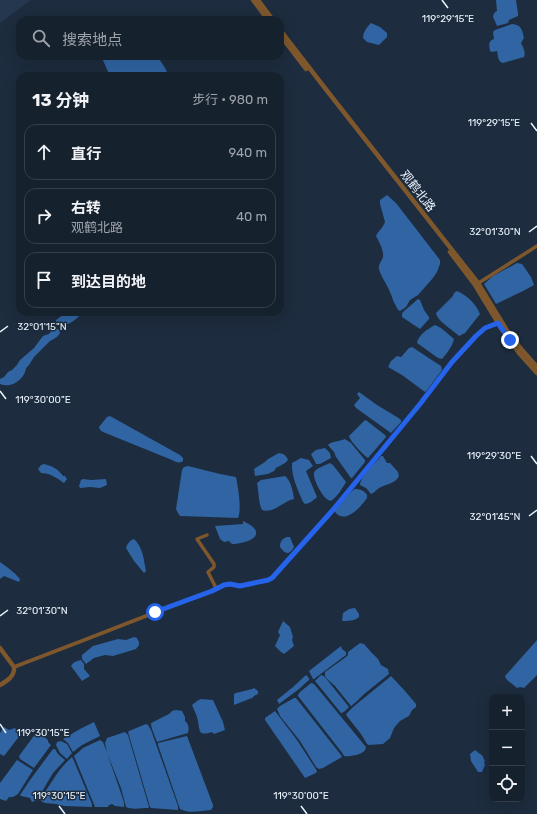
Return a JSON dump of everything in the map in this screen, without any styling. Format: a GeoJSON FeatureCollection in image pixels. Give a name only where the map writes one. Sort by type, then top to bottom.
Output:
{"type":"FeatureCollection","features":[{"type":"Feature","properties":{"kind":"street"},"geometry":{"type":"LineString","coordinates":[[253,0],[265,16]]}},
{"type":"Feature","properties":{"kind":"street"},"geometry":{"type":"LineString","coordinates":[[258,0],[270,16]]}},
{"type":"Feature","properties":{"kind":"street","name":"观鹤北路"},"geometry":{"type":"LineString","coordinates":[[284,35],[477,284],[510,340],[537,373]]}},
{"type":"Feature","properties":{"kind":"street","name":"观鹤北路"},"geometry":{"type":"LineString","coordinates":[[284,40],[477,284]]}},
{"type":"Feature","properties":{"kind":"street"},"geometry":{"type":"LineString","coordinates":[[477,284],[537,246]]}},
{"type":"Feature","properties":{"kind":"street"},"geometry":{"type":"LineString","coordinates":[[14,667],[92,638],[224,585],[230,584],[240,586],[272,578],[332,511],[420,404],[452,362],[485,328],[499,322]]}},
{"type":"Feature","properties":{"kind":"street","name":"观鹤北路"},"geometry":{"type":"LineString","coordinates":[[499,322],[537,368]]}},
{"type":"Feature","properties":{"kind":"street"},"geometry":{"type":"LineString","coordinates":[[207,535],[197,540],[214,564],[214,567],[208,572],[216,588]]}},
{"type":"Feature","properties":{"kind":"street"},"geometry":{"type":"LineString","coordinates":[[0,648],[14,667],[14,674],[0,685]]}},
{"type":"Feature","properties":{"kind":"shaded area"},"geometry":{"type":"Polygon","coordinates":[[[0,0],[31,0],[0,23],[0,0]]]}},
{"type":"Feature","properties":{"kind":"water"},"geometry":{"type":"Polygon","coordinates":[[[496,0],[516,0],[518,16],[509,20],[508,23],[497,26],[493,17],[494,13],[497,11],[496,0]]]}},
{"type":"Feature","properties":{"kind":"water"},"geometry":{"type":"Polygon","coordinates":[[[371,23],[380,27],[387,33],[387,37],[379,45],[367,42],[363,38],[371,23]]]}},
{"type":"Feature","properties":{"kind":"water"},"geometry":{"type":"Polygon","coordinates":[[[512,24],[518,25],[522,30],[524,38],[521,43],[525,55],[524,57],[503,63],[499,60],[497,51],[490,51],[489,44],[494,39],[493,32],[495,30],[512,24]]]}},
{"type":"Feature","properties":{"kind":"water"},"geometry":{"type":"Polygon","coordinates":[[[103,60],[160,60],[166,72],[108,72],[103,60]]]}},
{"type":"Feature","properties":{"kind":"water"},"geometry":{"type":"Polygon","coordinates":[[[387,195],[396,203],[440,260],[437,272],[433,278],[418,295],[410,300],[406,307],[400,311],[394,303],[379,269],[383,252],[376,236],[385,222],[380,200],[387,195]]]}},
{"type":"Feature","properties":{"kind":"water"},"geometry":{"type":"Polygon","coordinates":[[[517,263],[522,264],[531,277],[534,285],[496,304],[484,284],[493,276],[517,263]]]}},
{"type":"Feature","properties":{"kind":"water"},"geometry":{"type":"Polygon","coordinates":[[[457,291],[471,300],[480,314],[465,333],[459,336],[439,319],[436,313],[457,291]]]}},
{"type":"Feature","properties":{"kind":"water"},"geometry":{"type":"Polygon","coordinates":[[[418,299],[429,317],[420,329],[402,317],[403,312],[418,299]]]}},
{"type":"Feature","properties":{"kind":"water"},"geometry":{"type":"Polygon","coordinates":[[[62,316],[80,316],[65,325],[57,325],[56,320],[62,316]]]}},
{"type":"Feature","properties":{"kind":"water"},"geometry":{"type":"Polygon","coordinates":[[[435,325],[454,339],[451,347],[442,359],[438,358],[417,343],[421,335],[426,330],[435,325]]]}},
{"type":"Feature","properties":{"kind":"water"},"geometry":{"type":"Polygon","coordinates":[[[54,327],[59,330],[60,333],[34,357],[26,368],[23,376],[13,384],[0,384],[0,379],[12,370],[20,360],[34,348],[43,336],[49,334],[54,327]]]}},
{"type":"Feature","properties":{"kind":"water"},"geometry":{"type":"Polygon","coordinates":[[[412,347],[441,366],[442,370],[425,392],[402,375],[388,367],[391,361],[397,356],[401,357],[409,348],[412,347]]]}},
{"type":"Feature","properties":{"kind":"water"},"geometry":{"type":"Polygon","coordinates":[[[359,392],[401,420],[401,422],[391,433],[356,408],[354,405],[360,398],[357,394],[359,392]]]}},
{"type":"Feature","properties":{"kind":"water"},"geometry":{"type":"Polygon","coordinates":[[[110,416],[180,455],[183,458],[183,461],[176,462],[103,432],[99,427],[107,417],[110,416]]]}},
{"type":"Feature","properties":{"kind":"water"},"geometry":{"type":"Polygon","coordinates":[[[365,420],[386,437],[368,458],[357,448],[349,436],[365,420]]]}},
{"type":"Feature","properties":{"kind":"water"},"geometry":{"type":"Polygon","coordinates":[[[345,439],[351,443],[365,460],[352,478],[328,445],[345,439]]]}},
{"type":"Feature","properties":{"kind":"water"},"geometry":{"type":"Polygon","coordinates":[[[325,448],[330,453],[331,458],[320,464],[316,464],[311,454],[316,450],[325,448]]]}},
{"type":"Feature","properties":{"kind":"water"},"geometry":{"type":"Polygon","coordinates":[[[279,453],[285,455],[288,460],[268,474],[255,476],[254,469],[279,453]]]}},
{"type":"Feature","properties":{"kind":"water"},"geometry":{"type":"Polygon","coordinates":[[[381,456],[383,456],[387,463],[390,463],[398,472],[399,476],[393,482],[379,488],[371,494],[366,488],[360,485],[361,481],[381,456]]]}},
{"type":"Feature","properties":{"kind":"water"},"geometry":{"type":"Polygon","coordinates":[[[301,458],[309,460],[313,466],[306,471],[317,497],[310,503],[305,504],[295,483],[292,468],[292,463],[301,458]]]}},
{"type":"Feature","properties":{"kind":"water"},"geometry":{"type":"Polygon","coordinates":[[[330,463],[346,482],[331,501],[326,499],[316,483],[314,476],[316,470],[330,463]]]}},
{"type":"Feature","properties":{"kind":"water"},"geometry":{"type":"Polygon","coordinates":[[[44,464],[55,468],[63,476],[65,476],[67,479],[64,483],[50,475],[41,473],[38,469],[44,464]]]}},
{"type":"Feature","properties":{"kind":"water"},"geometry":{"type":"Polygon","coordinates":[[[188,466],[236,477],[240,504],[238,518],[180,516],[176,509],[182,470],[184,467],[188,466]]]}},
{"type":"Feature","properties":{"kind":"water"},"geometry":{"type":"Polygon","coordinates":[[[285,476],[290,483],[294,499],[274,509],[266,511],[262,510],[257,483],[261,480],[285,476]]]}},
{"type":"Feature","properties":{"kind":"water"},"geometry":{"type":"Polygon","coordinates":[[[106,479],[107,485],[100,488],[80,488],[79,486],[81,480],[106,479]]]}},
{"type":"Feature","properties":{"kind":"water"},"geometry":{"type":"Polygon","coordinates":[[[355,489],[364,491],[367,498],[357,510],[348,516],[339,516],[335,512],[335,509],[355,489]]]}},
{"type":"Feature","properties":{"kind":"water"},"geometry":{"type":"Polygon","coordinates":[[[243,521],[252,526],[256,531],[254,538],[245,542],[232,544],[229,541],[224,542],[220,539],[215,526],[243,524],[243,521]]]}},
{"type":"Feature","properties":{"kind":"water"},"geometry":{"type":"Polygon","coordinates":[[[290,537],[294,547],[289,553],[280,547],[282,540],[290,537]]]}},
{"type":"Feature","properties":{"kind":"water"},"geometry":{"type":"Polygon","coordinates":[[[134,539],[143,554],[146,571],[144,573],[126,548],[129,542],[134,539]]]}},
{"type":"Feature","properties":{"kind":"water"},"geometry":{"type":"Polygon","coordinates":[[[0,562],[18,576],[20,579],[19,582],[4,576],[0,579],[0,562]]]}},
{"type":"Feature","properties":{"kind":"water"},"geometry":{"type":"Polygon","coordinates":[[[355,608],[359,614],[359,617],[349,621],[342,621],[343,613],[349,609],[355,608]]]}},
{"type":"Feature","properties":{"kind":"water"},"geometry":{"type":"Polygon","coordinates":[[[283,621],[290,627],[294,646],[284,654],[275,646],[280,635],[278,632],[283,621]]]}},
{"type":"Feature","properties":{"kind":"water"},"geometry":{"type":"Polygon","coordinates":[[[134,637],[137,638],[139,642],[136,649],[113,656],[105,655],[94,658],[86,664],[82,659],[82,655],[93,646],[118,639],[126,640],[134,637]]]}},
{"type":"Feature","properties":{"kind":"water"},"geometry":{"type":"Polygon","coordinates":[[[537,640],[537,675],[524,688],[517,688],[508,681],[505,676],[537,640]]]}},
{"type":"Feature","properties":{"kind":"water"},"geometry":{"type":"Polygon","coordinates":[[[360,643],[364,644],[378,659],[381,665],[388,669],[389,674],[351,706],[335,686],[327,679],[325,672],[346,657],[348,652],[360,643]]]}},
{"type":"Feature","properties":{"kind":"water"},"geometry":{"type":"Polygon","coordinates":[[[341,646],[346,652],[346,655],[313,679],[309,671],[341,646]]]}},
{"type":"Feature","properties":{"kind":"water"},"geometry":{"type":"Polygon","coordinates":[[[81,660],[84,664],[84,669],[90,676],[82,681],[71,666],[77,661],[81,660]]]}},
{"type":"Feature","properties":{"kind":"water"},"geometry":{"type":"Polygon","coordinates":[[[306,675],[309,680],[279,704],[277,700],[306,675]]]}},
{"type":"Feature","properties":{"kind":"water"},"geometry":{"type":"Polygon","coordinates":[[[321,675],[324,676],[349,707],[342,713],[315,681],[321,675]]]}},
{"type":"Feature","properties":{"kind":"water"},"geometry":{"type":"Polygon","coordinates":[[[391,676],[416,704],[416,707],[412,710],[409,716],[400,721],[394,728],[390,738],[383,744],[369,745],[346,715],[353,707],[391,676]]]}},
{"type":"Feature","properties":{"kind":"water"},"geometry":{"type":"Polygon","coordinates":[[[311,683],[314,684],[366,747],[363,752],[355,755],[344,756],[298,696],[300,692],[311,683]]]}},
{"type":"Feature","properties":{"kind":"water"},"geometry":{"type":"Polygon","coordinates":[[[254,688],[258,691],[258,694],[234,705],[234,694],[254,688]]]}},
{"type":"Feature","properties":{"kind":"water"},"geometry":{"type":"Polygon","coordinates":[[[296,698],[342,757],[323,768],[319,769],[316,767],[300,741],[280,716],[277,709],[296,698]]]}},
{"type":"Feature","properties":{"kind":"water"},"geometry":{"type":"Polygon","coordinates":[[[201,699],[213,700],[225,730],[214,734],[212,732],[204,734],[200,732],[197,717],[192,705],[201,699]]]}},
{"type":"Feature","properties":{"kind":"water"},"geometry":{"type":"Polygon","coordinates":[[[176,710],[182,711],[189,728],[188,733],[157,742],[151,723],[176,710]]]}},
{"type":"Feature","properties":{"kind":"water"},"geometry":{"type":"Polygon","coordinates":[[[275,711],[297,740],[317,771],[316,773],[305,778],[265,720],[265,718],[275,711]]]}},
{"type":"Feature","properties":{"kind":"water"},"geometry":{"type":"Polygon","coordinates":[[[94,722],[100,736],[82,745],[73,752],[68,743],[63,739],[94,722]]]}},
{"type":"Feature","properties":{"kind":"water"},"geometry":{"type":"Polygon","coordinates":[[[146,724],[151,730],[178,806],[178,810],[150,807],[128,732],[146,724]]]}},
{"type":"Feature","properties":{"kind":"water"},"geometry":{"type":"Polygon","coordinates":[[[4,727],[9,730],[15,728],[21,734],[4,756],[0,754],[0,733],[4,727]]]}},
{"type":"Feature","properties":{"kind":"water"},"geometry":{"type":"Polygon","coordinates":[[[39,732],[51,745],[34,768],[20,759],[19,756],[36,733],[39,732]]]}},
{"type":"Feature","properties":{"kind":"water"},"geometry":{"type":"Polygon","coordinates":[[[125,732],[128,735],[149,807],[134,809],[126,807],[121,788],[107,753],[122,796],[124,807],[115,806],[112,804],[108,807],[95,807],[74,756],[83,748],[100,740],[103,742],[107,752],[105,743],[107,738],[125,732]]]}},
{"type":"Feature","properties":{"kind":"water"},"geometry":{"type":"Polygon","coordinates":[[[187,736],[213,805],[211,810],[191,812],[180,809],[158,745],[158,743],[187,736]]]}},
{"type":"Feature","properties":{"kind":"water"},"geometry":{"type":"Polygon","coordinates":[[[61,741],[67,744],[72,753],[67,759],[60,753],[56,745],[57,742],[61,741]]]}},
{"type":"Feature","properties":{"kind":"water"},"geometry":{"type":"Polygon","coordinates":[[[53,749],[55,749],[65,760],[53,773],[37,800],[32,802],[30,798],[20,795],[53,749]]]}},
{"type":"Feature","properties":{"kind":"water"},"geometry":{"type":"Polygon","coordinates":[[[475,750],[482,755],[485,761],[482,772],[478,772],[471,761],[470,754],[475,750]]]}},
{"type":"Feature","properties":{"kind":"water"},"geometry":{"type":"Polygon","coordinates":[[[72,757],[92,807],[64,806],[41,801],[41,798],[55,777],[72,757]]]}},
{"type":"Feature","properties":{"kind":"water"},"geometry":{"type":"Polygon","coordinates":[[[17,760],[33,770],[18,794],[13,797],[9,797],[6,801],[0,799],[0,783],[17,760]]]}},
{"type":"Feature","properties":{"kind":"route"},"geometry":{"type":"LineString","coordinates":[[155,612],[212,591],[224,585],[230,584],[240,586],[272,578],[332,511],[420,404],[452,362],[476,336],[485,328],[498,323],[510,340]]}}]}
